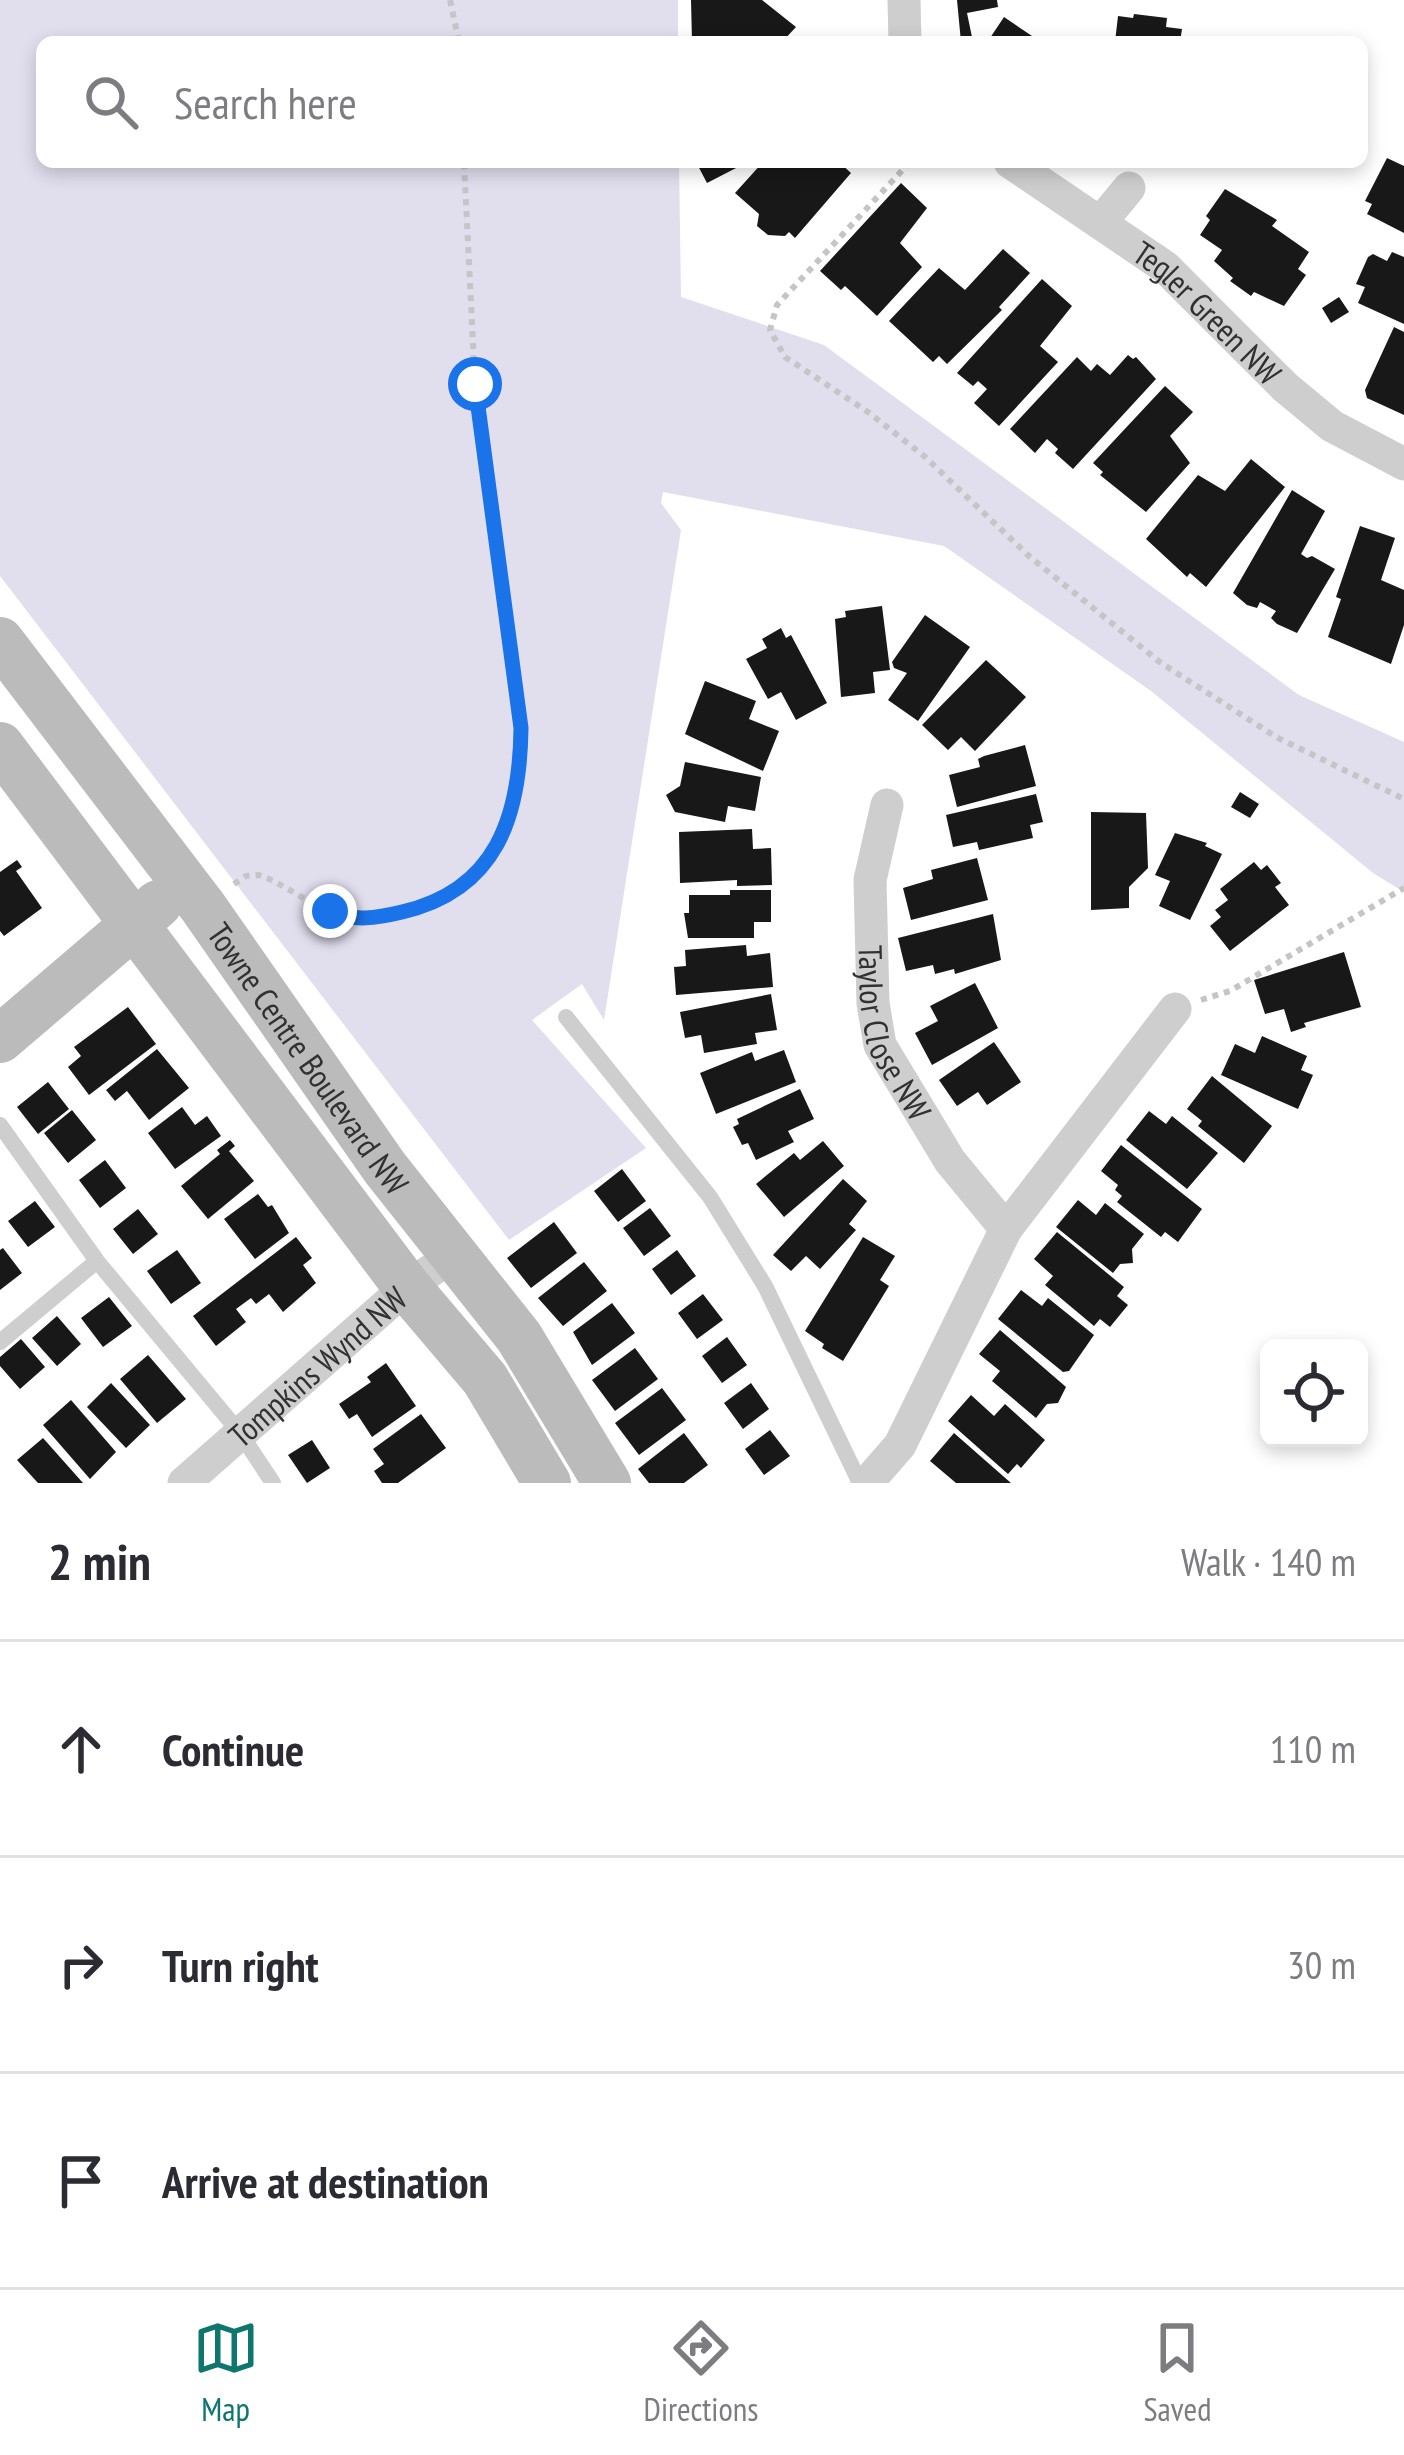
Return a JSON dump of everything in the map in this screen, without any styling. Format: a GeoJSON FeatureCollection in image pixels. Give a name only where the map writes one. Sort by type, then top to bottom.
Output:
{"type":"FeatureCollection","features":[{"type":"Feature","properties":{"kind":"street"},"geometry":{"type":"LineString","coordinates":[[904,0],[905,36]]}},
{"type":"Feature","properties":{"kind":"street","name":"Tegler Green NW"},"geometry":{"type":"LineString","coordinates":[[1019,168],[1165,268],[1285,387],[1332,426],[1404,464]]}},
{"type":"Feature","properties":{"kind":"street"},"geometry":{"type":"LineString","coordinates":[[1100,223],[1129,188]]}},
{"type":"Feature","properties":{"kind":"street","name":"Towne Centre Boulevard NW"},"geometry":{"type":"LineString","coordinates":[[0,641],[184,883],[452,1256],[519,1337],[607,1483]]}},
{"type":"Feature","properties":{"kind":"street","name":"Towne Centre Boulevard NW"},"geometry":{"type":"LineString","coordinates":[[0,746],[407,1287],[484,1379],[547,1483]]}},
{"type":"Feature","properties":{"kind":"street","name":"Taylor Close NW"},"geometry":{"type":"LineString","coordinates":[[887,805],[870,880],[873,1003],[880,1046],[950,1161],[1006,1229]]}},
{"type":"Feature","properties":{"kind":"street"},"geometry":{"type":"LineString","coordinates":[[0,1040],[184,883]]}},
{"type":"Feature","properties":{"kind":"street"},"geometry":{"type":"LineString","coordinates":[[864,1483],[900,1445],[1006,1229],[1175,1009]]}},
{"type":"Feature","properties":{"kind":"street","name":"Tompkins Wynd NW"},"geometry":{"type":"LineString","coordinates":[[184,1483],[407,1287],[452,1256]]}},
{"type":"Feature","properties":{"kind":"lane"},"geometry":{"type":"LineString","coordinates":[[566,1017],[710,1197],[765,1286],[864,1483]]}},
{"type":"Feature","properties":{"kind":"lane"},"geometry":{"type":"LineString","coordinates":[[0,1125],[97,1261],[240,1433],[273,1483]]}},
{"type":"Feature","properties":{"kind":"lane"},"geometry":{"type":"LineString","coordinates":[[0,1342],[97,1261]]}},
{"type":"Feature","properties":{"kind":"path"},"geometry":{"type":"LineString","coordinates":[[450,0],[458,36]]}},
{"type":"Feature","properties":{"kind":"path"},"geometry":{"type":"LineString","coordinates":[[238,880],[259,874],[342,917],[382,917],[412,910],[459,889],[490,861],[500,842],[518,777],[521,728],[475,384],[464,168]]}},
{"type":"Feature","properties":{"kind":"path"},"geometry":{"type":"LineString","coordinates":[[904,168],[777,305],[770,330],[784,357],[924,456],[1030,557],[1161,663],[1276,737],[1404,799]]}},
{"type":"Feature","properties":{"kind":"path"},"geometry":{"type":"LineString","coordinates":[[1175,1009],[1230,991],[1404,889]]}},
{"type":"Feature","properties":{"kind":"shaded area"},"geometry":{"type":"Polygon","coordinates":[[[0,0],[678,0],[678,36],[36,36],[36,168],[679,168],[681,297],[824,345],[1299,695],[1404,742],[1404,892],[1373,873],[1151,691],[944,546],[663,492],[661,503],[681,530],[604,1020],[582,984],[532,1020],[646,1148],[509,1240],[0,576],[0,0]]]}},
{"type":"Feature","properties":{"kind":"building"},"geometry":{"type":"Polygon","coordinates":[[[691,0],[762,0],[796,27],[788,36],[692,36],[691,0]]]}},
{"type":"Feature","properties":{"kind":"building"},"geometry":{"type":"Polygon","coordinates":[[[957,0],[997,0],[998,7],[967,13],[972,36],[960,36],[957,0]]]}},
{"type":"Feature","properties":{"kind":"building"},"geometry":{"type":"Polygon","coordinates":[[[1134,14],[1167,18],[1166,27],[1182,29],[1181,36],[1116,36],[1118,16],[1133,18],[1134,14]]]}},
{"type":"Feature","properties":{"kind":"building"},"geometry":{"type":"Polygon","coordinates":[[[1004,17],[1032,36],[991,36],[1004,17]]]}},
{"type":"Feature","properties":{"kind":"building"},"geometry":{"type":"Polygon","coordinates":[[[1387,158],[1404,166],[1404,233],[1367,214],[1372,204],[1365,201],[1387,158]]]}},
{"type":"Feature","properties":{"kind":"building"},"geometry":{"type":"Polygon","coordinates":[[[699,168],[736,168],[707,183],[699,168]]]}},
{"type":"Feature","properties":{"kind":"building"},"geometry":{"type":"Polygon","coordinates":[[[758,168],[846,168],[851,173],[795,238],[789,232],[768,235],[757,226],[759,214],[735,193],[758,168]]]}},
{"type":"Feature","properties":{"kind":"building"},"geometry":{"type":"Polygon","coordinates":[[[901,183],[927,208],[900,243],[922,267],[877,316],[845,286],[841,290],[820,271],[901,183]]]}},
{"type":"Feature","properties":{"kind":"building"},"geometry":{"type":"Polygon","coordinates":[[[1225,189],[1277,220],[1272,226],[1309,252],[1298,269],[1306,275],[1284,306],[1254,292],[1251,296],[1230,281],[1233,278],[1214,261],[1222,250],[1200,235],[1210,220],[1206,216],[1225,189]]]}},
{"type":"Feature","properties":{"kind":"building"},"geometry":{"type":"Polygon","coordinates":[[[1003,249],[1030,273],[999,307],[1002,310],[947,364],[939,356],[933,362],[889,321],[939,268],[965,290],[1003,249]]]}},
{"type":"Feature","properties":{"kind":"building"},"geometry":{"type":"Polygon","coordinates":[[[1392,252],[1404,257],[1404,324],[1358,303],[1365,287],[1356,284],[1368,257],[1373,254],[1387,261],[1392,252]]]}},
{"type":"Feature","properties":{"kind":"building"},"geometry":{"type":"Polygon","coordinates":[[[1042,279],[1072,306],[1040,346],[1058,362],[999,426],[974,403],[987,389],[978,381],[973,386],[957,373],[1042,279]]]}},
{"type":"Feature","properties":{"kind":"building"},"geometry":{"type":"Polygon","coordinates":[[[1339,297],[1349,312],[1331,323],[1322,308],[1339,297]]]}},
{"type":"Feature","properties":{"kind":"building"},"geometry":{"type":"Polygon","coordinates":[[[1394,327],[1404,332],[1404,415],[1367,398],[1365,390],[1394,327]]]}},
{"type":"Feature","properties":{"kind":"building"},"geometry":{"type":"Polygon","coordinates":[[[1128,355],[1136,357],[1156,379],[1073,469],[1047,439],[1035,453],[1010,429],[1077,357],[1091,371],[1097,364],[1110,375],[1128,355]]]}},
{"type":"Feature","properties":{"kind":"building"},"geometry":{"type":"Polygon","coordinates":[[[1165,386],[1193,412],[1170,436],[1190,463],[1146,512],[1100,475],[1103,472],[1093,463],[1165,386]]]}},
{"type":"Feature","properties":{"kind":"building"},"geometry":{"type":"Polygon","coordinates":[[[1251,459],[1285,487],[1206,587],[1190,573],[1187,577],[1146,539],[1198,475],[1225,491],[1251,459]]]}},
{"type":"Feature","properties":{"kind":"building"},"geometry":{"type":"Polygon","coordinates":[[[1292,490],[1325,511],[1301,554],[1335,569],[1297,633],[1271,618],[1276,611],[1260,602],[1257,608],[1247,605],[1233,593],[1292,490]]]}},
{"type":"Feature","properties":{"kind":"building"},"geometry":{"type":"Polygon","coordinates":[[[1360,526],[1395,538],[1381,580],[1404,590],[1404,625],[1391,664],[1328,637],[1360,526]]]}},
{"type":"Feature","properties":{"kind":"building"},"geometry":{"type":"Polygon","coordinates":[[[882,606],[890,670],[873,672],[875,693],[841,697],[835,619],[846,617],[845,611],[882,606]]]}},
{"type":"Feature","properties":{"kind":"building"},"geometry":{"type":"Polygon","coordinates":[[[925,615],[970,647],[918,721],[888,700],[907,673],[894,668],[892,662],[925,615]]]}},
{"type":"Feature","properties":{"kind":"building"},"geometry":{"type":"Polygon","coordinates":[[[781,628],[786,638],[791,635],[827,703],[796,720],[781,692],[768,699],[746,659],[767,648],[762,639],[781,628]]]}},
{"type":"Feature","properties":{"kind":"building"},"geometry":{"type":"Polygon","coordinates":[[[986,660],[1026,697],[975,751],[961,737],[948,750],[922,725],[986,660]]]}},
{"type":"Feature","properties":{"kind":"building"},"geometry":{"type":"Polygon","coordinates":[[[705,681],[756,701],[749,719],[779,731],[763,771],[685,734],[705,681]]]}},
{"type":"Feature","properties":{"kind":"building"},"geometry":{"type":"Polygon","coordinates":[[[1025,745],[1036,786],[957,807],[949,775],[980,767],[978,759],[984,756],[1025,745]]]}},
{"type":"Feature","properties":{"kind":"building"},"geometry":{"type":"Polygon","coordinates":[[[685,762],[761,777],[755,811],[728,806],[725,822],[675,812],[666,795],[680,786],[685,762]]]}},
{"type":"Feature","properties":{"kind":"building"},"geometry":{"type":"Polygon","coordinates":[[[1240,792],[1259,804],[1250,818],[1231,807],[1240,792]]]}},
{"type":"Feature","properties":{"kind":"building"},"geometry":{"type":"Polygon","coordinates":[[[1036,794],[1043,822],[1030,825],[1033,838],[979,850],[977,842],[953,847],[946,815],[1036,794]]]}},
{"type":"Feature","properties":{"kind":"building"},"geometry":{"type":"Polygon","coordinates":[[[1091,812],[1146,813],[1148,868],[1129,887],[1129,908],[1091,910],[1091,812]]]}},
{"type":"Feature","properties":{"kind":"building"},"geometry":{"type":"Polygon","coordinates":[[[752,829],[753,849],[771,848],[772,885],[737,886],[737,880],[680,883],[679,832],[752,829]]]}},
{"type":"Feature","properties":{"kind":"building"},"geometry":{"type":"Polygon","coordinates":[[[1175,833],[1207,843],[1205,846],[1222,854],[1190,920],[1159,906],[1170,881],[1155,875],[1175,833]]]}},
{"type":"Feature","properties":{"kind":"building"},"geometry":{"type":"Polygon","coordinates":[[[977,858],[988,900],[911,920],[903,888],[933,879],[931,870],[977,858]]]}},
{"type":"Feature","properties":{"kind":"building"},"geometry":{"type":"Polygon","coordinates":[[[17,860],[22,867],[16,871],[42,908],[4,936],[0,931],[0,872],[17,860]]]}},
{"type":"Feature","properties":{"kind":"building"},"geometry":{"type":"Polygon","coordinates":[[[1254,862],[1261,870],[1267,865],[1289,905],[1230,951],[1210,926],[1221,917],[1215,910],[1228,900],[1220,889],[1254,862]]]}},
{"type":"Feature","properties":{"kind":"building"},"geometry":{"type":"Polygon","coordinates":[[[730,890],[771,890],[771,922],[754,922],[754,938],[688,938],[684,913],[689,913],[689,895],[730,895],[730,890]]]}},
{"type":"Feature","properties":{"kind":"building"},"geometry":{"type":"Polygon","coordinates":[[[993,914],[1001,960],[955,974],[954,969],[935,974],[933,965],[906,971],[898,938],[993,914]]]}},
{"type":"Feature","properties":{"kind":"building"},"geometry":{"type":"Polygon","coordinates":[[[746,945],[747,956],[770,953],[773,987],[676,995],[674,967],[686,966],[685,950],[746,945]]]}},
{"type":"Feature","properties":{"kind":"building"},"geometry":{"type":"Polygon","coordinates":[[[1344,952],[1361,1007],[1304,1023],[1306,1027],[1291,1032],[1284,1009],[1265,1014],[1254,980],[1344,952]]]}},
{"type":"Feature","properties":{"kind":"building"},"geometry":{"type":"Polygon","coordinates":[[[975,983],[998,1028],[932,1065],[915,1033],[938,1021],[930,1006],[975,983]]]}},
{"type":"Feature","properties":{"kind":"building"},"geometry":{"type":"Polygon","coordinates":[[[771,994],[777,1030],[755,1033],[757,1044],[704,1053],[701,1035],[685,1038],[680,1012],[771,994]]]}},
{"type":"Feature","properties":{"kind":"building"},"geometry":{"type":"Polygon","coordinates":[[[128,1007],[156,1044],[89,1095],[68,1067],[81,1056],[74,1047],[128,1007]]]}},
{"type":"Feature","properties":{"kind":"building"},"geometry":{"type":"Polygon","coordinates":[[[1262,1036],[1307,1056],[1301,1070],[1313,1075],[1298,1109],[1221,1075],[1235,1044],[1255,1053],[1262,1036]]]}},
{"type":"Feature","properties":{"kind":"building"},"geometry":{"type":"Polygon","coordinates":[[[994,1042],[1021,1082],[987,1105],[978,1092],[957,1106],[939,1080],[994,1042]]]}},
{"type":"Feature","properties":{"kind":"building"},"geometry":{"type":"Polygon","coordinates":[[[157,1049],[189,1088],[149,1120],[127,1091],[115,1101],[106,1090],[157,1049]]]}},
{"type":"Feature","properties":{"kind":"building"},"geometry":{"type":"Polygon","coordinates":[[[784,1050],[796,1082],[716,1114],[700,1073],[752,1052],[755,1061],[784,1050]]]}},
{"type":"Feature","properties":{"kind":"building"},"geometry":{"type":"Polygon","coordinates":[[[1212,1076],[1272,1126],[1244,1163],[1198,1126],[1202,1121],[1187,1109],[1212,1076]]]}},
{"type":"Feature","properties":{"kind":"building"},"geometry":{"type":"Polygon","coordinates":[[[48,1082],[69,1109],[38,1134],[17,1107],[48,1082]]]}},
{"type":"Feature","properties":{"kind":"building"},"geometry":{"type":"Polygon","coordinates":[[[800,1089],[814,1119],[788,1131],[794,1142],[756,1160],[733,1127],[739,1124],[737,1119],[800,1089]]]}},
{"type":"Feature","properties":{"kind":"building"},"geometry":{"type":"Polygon","coordinates":[[[182,1107],[195,1125],[207,1116],[221,1136],[175,1169],[148,1133],[182,1107]]]}},
{"type":"Feature","properties":{"kind":"building"},"geometry":{"type":"Polygon","coordinates":[[[72,1110],[96,1140],[68,1163],[44,1133],[72,1110]]]}},
{"type":"Feature","properties":{"kind":"building"},"geometry":{"type":"Polygon","coordinates":[[[1149,1111],[1166,1124],[1172,1116],[1218,1153],[1187,1189],[1126,1140],[1149,1111]]]}},
{"type":"Feature","properties":{"kind":"building"},"geometry":{"type":"Polygon","coordinates":[[[230,1140],[235,1146],[229,1151],[254,1181],[208,1219],[181,1186],[230,1140]]]}},
{"type":"Feature","properties":{"kind":"building"},"geometry":{"type":"Polygon","coordinates":[[[823,1141],[844,1166],[784,1217],[756,1184],[794,1153],[800,1160],[823,1141]]]}},
{"type":"Feature","properties":{"kind":"building"},"geometry":{"type":"Polygon","coordinates":[[[1121,1145],[1202,1209],[1178,1242],[1165,1232],[1161,1237],[1117,1202],[1122,1196],[1115,1190],[1118,1185],[1101,1171],[1121,1145]]]}},
{"type":"Feature","properties":{"kind":"building"},"geometry":{"type":"Polygon","coordinates":[[[105,1160],[126,1188],[100,1208],[79,1180],[105,1160]]]}},
{"type":"Feature","properties":{"kind":"building"},"geometry":{"type":"Polygon","coordinates":[[[622,1169],[646,1201],[618,1222],[594,1191],[622,1169]]]}},
{"type":"Feature","properties":{"kind":"building"},"geometry":{"type":"Polygon","coordinates":[[[843,1179],[867,1201],[849,1224],[856,1230],[820,1269],[806,1256],[791,1271],[773,1255],[843,1179]]]}},
{"type":"Feature","properties":{"kind":"building"},"geometry":{"type":"Polygon","coordinates":[[[258,1194],[268,1207],[272,1205],[289,1233],[255,1259],[224,1219],[258,1194]]]}},
{"type":"Feature","properties":{"kind":"building"},"geometry":{"type":"Polygon","coordinates":[[[1078,1200],[1096,1215],[1105,1203],[1144,1234],[1132,1249],[1133,1263],[1120,1264],[1113,1273],[1056,1227],[1078,1200]]]}},
{"type":"Feature","properties":{"kind":"building"},"geometry":{"type":"Polygon","coordinates":[[[35,1201],[55,1227],[28,1247],[8,1221],[35,1201]]]}},
{"type":"Feature","properties":{"kind":"building"},"geometry":{"type":"Polygon","coordinates":[[[650,1208],[671,1236],[644,1256],[623,1228],[650,1208]]]}},
{"type":"Feature","properties":{"kind":"building"},"geometry":{"type":"Polygon","coordinates":[[[138,1209],[158,1234],[133,1254],[113,1229],[138,1209]]]}},
{"type":"Feature","properties":{"kind":"building"},"geometry":{"type":"Polygon","coordinates":[[[554,1222],[577,1253],[531,1288],[507,1258],[554,1222]]]}},
{"type":"Feature","properties":{"kind":"building"},"geometry":{"type":"Polygon","coordinates":[[[1057,1232],[1124,1287],[1117,1296],[1128,1305],[1110,1327],[1100,1319],[1094,1326],[1045,1285],[1053,1276],[1034,1259],[1057,1232]]]}},
{"type":"Feature","properties":{"kind":"building"},"geometry":{"type":"Polygon","coordinates":[[[296,1237],[312,1258],[303,1265],[316,1283],[283,1312],[269,1294],[256,1304],[251,1298],[236,1309],[246,1322],[216,1346],[193,1316],[296,1237]]]}},
{"type":"Feature","properties":{"kind":"building"},"geometry":{"type":"Polygon","coordinates":[[[863,1237],[895,1256],[880,1280],[889,1286],[843,1361],[805,1331],[863,1237]]]}},
{"type":"Feature","properties":{"kind":"building"},"geometry":{"type":"Polygon","coordinates":[[[0,1250],[22,1273],[0,1290],[0,1250]]]}},
{"type":"Feature","properties":{"kind":"building"},"geometry":{"type":"Polygon","coordinates":[[[177,1250],[201,1283],[171,1304],[147,1271],[177,1250]]]}},
{"type":"Feature","properties":{"kind":"building"},"geometry":{"type":"Polygon","coordinates":[[[677,1250],[696,1276],[671,1295],[652,1269],[677,1250]]]}},
{"type":"Feature","properties":{"kind":"building"},"geometry":{"type":"Polygon","coordinates":[[[584,1262],[607,1291],[563,1326],[538,1298],[584,1262]]]}},
{"type":"Feature","properties":{"kind":"building"},"geometry":{"type":"Polygon","coordinates":[[[1021,1290],[1042,1306],[1048,1298],[1094,1335],[1069,1371],[1063,1372],[998,1319],[1021,1290]]]}},
{"type":"Feature","properties":{"kind":"building"},"geometry":{"type":"Polygon","coordinates":[[[703,1294],[723,1320],[697,1339],[678,1313],[703,1294]]]}},
{"type":"Feature","properties":{"kind":"building"},"geometry":{"type":"Polygon","coordinates":[[[109,1297],[132,1326],[103,1347],[81,1318],[109,1297]]]}},
{"type":"Feature","properties":{"kind":"building"},"geometry":{"type":"Polygon","coordinates":[[[612,1303],[635,1333],[592,1365],[573,1332],[612,1303]]]}},
{"type":"Feature","properties":{"kind":"building"},"geometry":{"type":"Polygon","coordinates":[[[57,1316],[81,1344],[57,1366],[32,1338],[57,1316]]]}},
{"type":"Feature","properties":{"kind":"building"},"geometry":{"type":"Polygon","coordinates":[[[1000,1330],[1066,1387],[1058,1403],[1047,1404],[1036,1418],[992,1381],[1000,1371],[979,1354],[1000,1330]]]}},
{"type":"Feature","properties":{"kind":"building"},"geometry":{"type":"Polygon","coordinates":[[[727,1337],[747,1365],[722,1383],[702,1356],[727,1337]]]}},
{"type":"Feature","properties":{"kind":"building"},"geometry":{"type":"Polygon","coordinates":[[[21,1339],[45,1367],[20,1389],[0,1366],[0,1357],[21,1339]]]}},
{"type":"Feature","properties":{"kind":"building"},"geometry":{"type":"Polygon","coordinates":[[[635,1348],[658,1379],[615,1411],[592,1380],[635,1348]]]}},
{"type":"Feature","properties":{"kind":"building"},"geometry":{"type":"Polygon","coordinates":[[[148,1355],[186,1399],[157,1423],[120,1379],[148,1355]]]}},
{"type":"Feature","properties":{"kind":"building"},"geometry":{"type":"Polygon","coordinates":[[[386,1363],[416,1406],[372,1437],[357,1414],[349,1419],[339,1404],[371,1382],[367,1377],[386,1363]]]}},
{"type":"Feature","properties":{"kind":"building"},"geometry":{"type":"Polygon","coordinates":[[[111,1383],[150,1425],[126,1448],[87,1407],[111,1383]]]}},
{"type":"Feature","properties":{"kind":"building"},"geometry":{"type":"Polygon","coordinates":[[[751,1383],[769,1409],[743,1429],[724,1403],[751,1383]]]}},
{"type":"Feature","properties":{"kind":"building"},"geometry":{"type":"Polygon","coordinates":[[[662,1388],[686,1420],[639,1455],[615,1423],[662,1388]]]}},
{"type":"Feature","properties":{"kind":"building"},"geometry":{"type":"Polygon","coordinates":[[[971,1395],[994,1416],[1005,1404],[1045,1440],[1021,1468],[1017,1464],[1008,1474],[948,1421],[971,1395]]]}},
{"type":"Feature","properties":{"kind":"building"},"geometry":{"type":"Polygon","coordinates":[[[71,1400],[116,1452],[90,1479],[43,1425],[71,1400]]]}},
{"type":"Feature","properties":{"kind":"building"},"geometry":{"type":"Polygon","coordinates":[[[421,1414],[446,1448],[398,1483],[382,1483],[374,1471],[384,1464],[373,1449],[421,1414]]]}},
{"type":"Feature","properties":{"kind":"building"},"geometry":{"type":"Polygon","coordinates":[[[770,1430],[790,1456],[764,1475],[745,1449],[770,1430]]]}},
{"type":"Feature","properties":{"kind":"building"},"geometry":{"type":"Polygon","coordinates":[[[684,1433],[708,1465],[684,1483],[649,1483],[638,1469],[684,1433]]]}},
{"type":"Feature","properties":{"kind":"building"},"geometry":{"type":"Polygon","coordinates":[[[954,1433],[1011,1483],[956,1483],[930,1461],[954,1433]]]}},
{"type":"Feature","properties":{"kind":"building"},"geometry":{"type":"Polygon","coordinates":[[[43,1438],[83,1483],[38,1483],[17,1460],[43,1438]]]}},
{"type":"Feature","properties":{"kind":"building"},"geometry":{"type":"Polygon","coordinates":[[[312,1440],[330,1468],[307,1483],[288,1455],[312,1440]]]}},
{"type":"Feature","properties":{"kind":"route"},"geometry":{"type":"LineString","coordinates":[[330,911],[342,917],[382,917],[412,910],[459,889],[490,861],[508,816],[518,777],[521,728],[475,384]]}}]}
